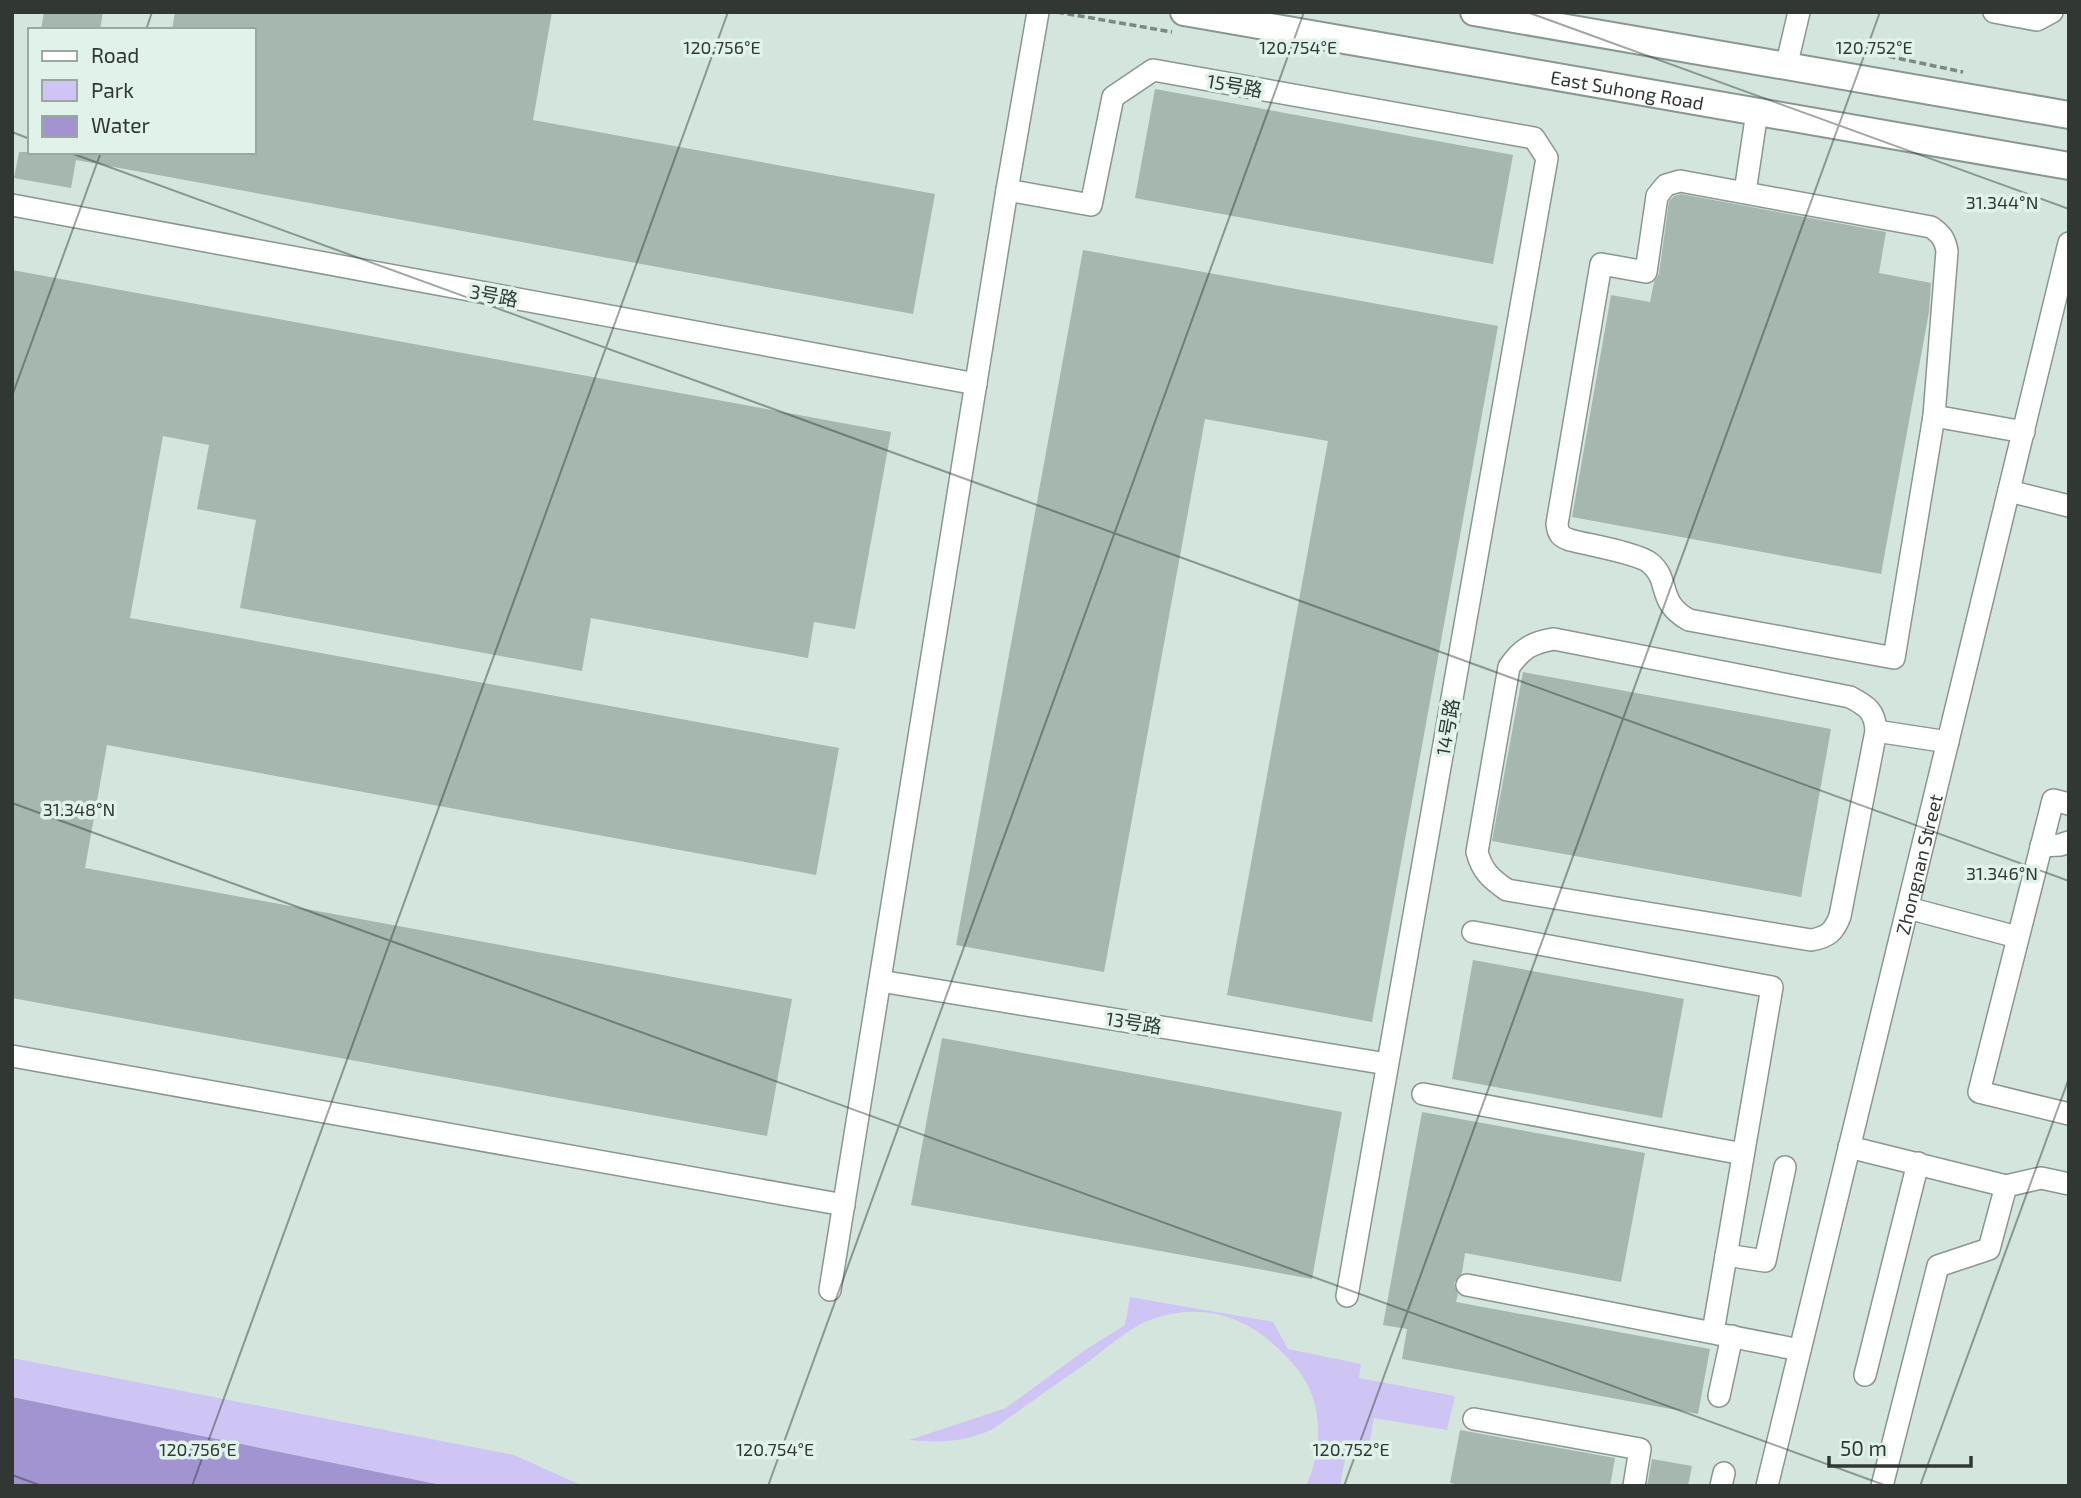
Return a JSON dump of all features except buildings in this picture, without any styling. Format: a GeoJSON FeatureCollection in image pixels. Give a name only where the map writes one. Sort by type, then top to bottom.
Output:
{"type":"FeatureCollection","features":[{"type":"Feature","properties":{"kind":"main road","name":"East Suhong Road"},"geometry":{"type":"LineString","coordinates":[[1184,12],[2069,166]]}},
{"type":"Feature","properties":{"kind":"main road"},"geometry":{"type":"LineString","coordinates":[[1474,12],[1565,20],[1786,67],[2069,115]]}},
{"type":"Feature","properties":{"kind":"street"},"geometry":{"type":"LineString","coordinates":[[830,1290],[1038,12]]}},
{"type":"Feature","properties":{"kind":"street"},"geometry":{"type":"LineString","coordinates":[[1786,67],[1799,12]]}},
{"type":"Feature","properties":{"kind":"street"},"geometry":{"type":"LineString","coordinates":[[1994,12],[2036,20],[2052,12]]}},
{"type":"Feature","properties":{"kind":"street","name":"15号路"},"geometry":{"type":"LineString","coordinates":[[1007,191],[1091,205],[1113,97],[1153,70],[1534,138],[1547,158]]}},
{"type":"Feature","properties":{"kind":"street"},"geometry":{"type":"LineString","coordinates":[[1745,192],[1757,112]]}},
{"type":"Feature","properties":{"kind":"street","name":"14号路"},"geometry":{"type":"LineString","coordinates":[[1347,1296],[1547,158]]}},
{"type":"Feature","properties":{"kind":"street"},"geometry":{"type":"LineString","coordinates":[[1680,181],[1745,192],[1931,228],[1941,233],[1947,251],[1934,416],[1894,658],[1689,620],[1676,613],[1667,600],[1658,573],[1650,562],[1562,537],[1557,524],[1601,264],[1646,272],[1657,196],[1666,185],[1680,181]]}},
{"type":"Feature","properties":{"kind":"street","name":"3号路"},"geometry":{"type":"LineString","coordinates":[[12,205],[976,384]]}},
{"type":"Feature","properties":{"kind":"street","name":"Zhongnan Street"},"geometry":{"type":"LineString","coordinates":[[1767,1486],[2069,243]]}},
{"type":"Feature","properties":{"kind":"street"},"geometry":{"type":"LineString","coordinates":[[1934,416],[2024,432]]}},
{"type":"Feature","properties":{"kind":"street"},"geometry":{"type":"LineString","coordinates":[[2009,491],[2069,506]]}},
{"type":"Feature","properties":{"kind":"street"},"geometry":{"type":"LineString","coordinates":[[1555,639],[1850,697],[1866,705],[1875,716],[1875,731],[1840,916],[1835,930],[1825,937],[1811,940],[1507,890],[1481,868],[1477,852],[1509,667],[1519,653],[1537,642],[1555,639]]}},
{"type":"Feature","properties":{"kind":"street"},"geometry":{"type":"LineString","coordinates":[[1875,731],[1948,742]]}},
{"type":"Feature","properties":{"kind":"street"},"geometry":{"type":"LineString","coordinates":[[2069,804],[2053,800],[1979,1092],[2069,1114]]}},
{"type":"Feature","properties":{"kind":"street"},"geometry":{"type":"LineString","coordinates":[[2041,846],[2069,842]]}},
{"type":"Feature","properties":{"kind":"street"},"geometry":{"type":"LineString","coordinates":[[1908,908],[2017,937]]}},
{"type":"Feature","properties":{"kind":"street"},"geometry":{"type":"LineString","coordinates":[[1473,932],[1772,987],[1727,1255],[1719,1396]]}},
{"type":"Feature","properties":{"kind":"street","name":"13号路"},"geometry":{"type":"LineString","coordinates":[[880,981],[1387,1064]]}},
{"type":"Feature","properties":{"kind":"street"},"geometry":{"type":"LineString","coordinates":[[12,1056],[844,1205]]}},
{"type":"Feature","properties":{"kind":"street"},"geometry":{"type":"LineString","coordinates":[[1423,1094],[1743,1153]]}},
{"type":"Feature","properties":{"kind":"street"},"geometry":{"type":"LineString","coordinates":[[1849,1147],[2006,1186],[2041,1178],[2069,1184]]}},
{"type":"Feature","properties":{"kind":"street"},"geometry":{"type":"LineString","coordinates":[[1865,1375],[1918,1163]]}},
{"type":"Feature","properties":{"kind":"street"},"geometry":{"type":"LineString","coordinates":[[1727,1255],[1765,1261],[1785,1167]]}},
{"type":"Feature","properties":{"kind":"street"},"geometry":{"type":"LineString","coordinates":[[1882,1486],[1938,1266],[1989,1249],[2006,1186]]}},
{"type":"Feature","properties":{"kind":"street"},"geometry":{"type":"LineString","coordinates":[[1467,1285],[1800,1350]]}},
{"type":"Feature","properties":{"kind":"street"},"geometry":{"type":"LineString","coordinates":[[1474,1419],[1640,1449],[1634,1486]]}},
{"type":"Feature","properties":{"kind":"green space"},"geometry":{"type":"Polygon","coordinates":[[[1130,1297],[1273,1322],[1288,1349],[1361,1364],[1359,1378],[1455,1396],[1447,1430],[1374,1418],[1369,1446],[1348,1443],[1340,1486],[1306,1486],[1312,1472],[1318,1442],[1316,1411],[1307,1383],[1282,1353],[1248,1326],[1210,1313],[1189,1312],[1168,1315],[1137,1326],[993,1429],[972,1437],[952,1440],[909,1440],[1006,1408],[1085,1350],[1125,1325],[1130,1297]]]}},
{"type":"Feature","properties":{"kind":"green space"},"geometry":{"type":"Polygon","coordinates":[[[12,1358],[514,1455],[583,1486],[446,1486],[12,1397],[12,1358]]]}},
{"type":"Feature","properties":{"kind":"water"},"geometry":{"type":"Polygon","coordinates":[[[12,1397],[446,1486],[12,1486],[12,1397]]]}}]}
